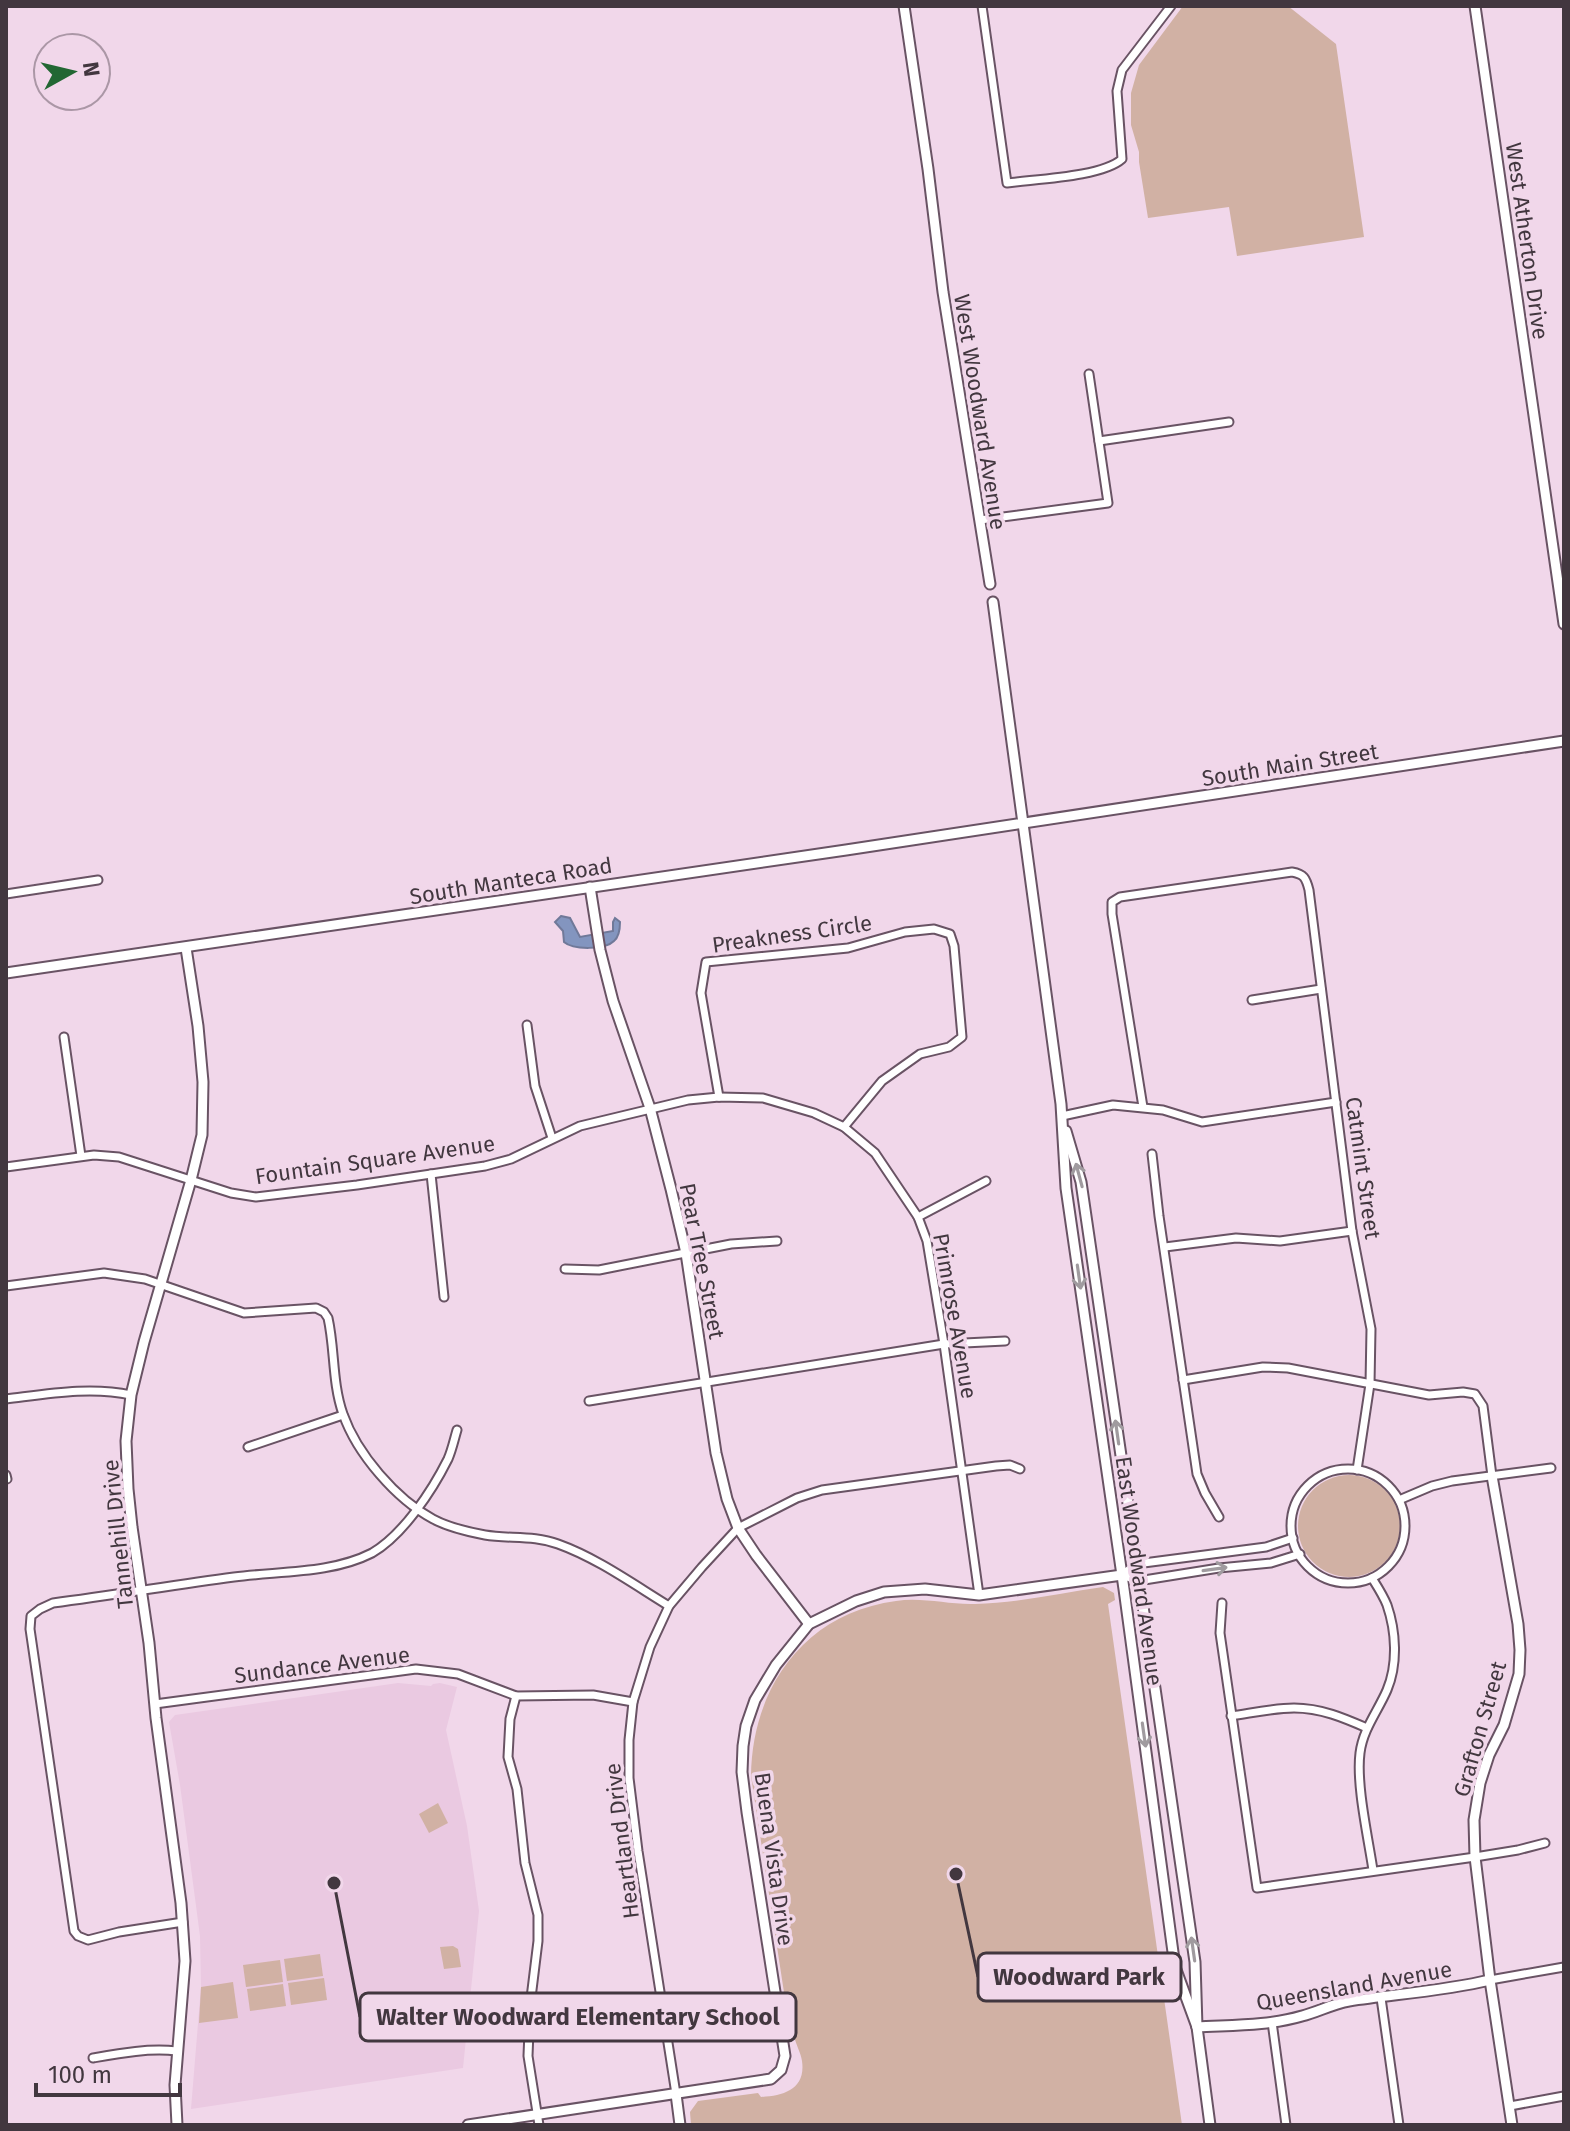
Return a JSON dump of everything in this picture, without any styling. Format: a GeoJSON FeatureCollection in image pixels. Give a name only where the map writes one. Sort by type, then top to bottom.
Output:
{"type":"FeatureCollection","features":[{"type":"Feature","properties":{"kind":"street","name":"West Woodward Avenue"},"geometry":{"type":"LineString","coordinates":[[904,6],[941,279],[993,602],[1021,823]]}},
{"type":"Feature","properties":{"kind":"street"},"geometry":{"type":"LineString","coordinates":[[982,6],[1007,183],[1099,170],[1114,166],[1122,159],[1117,91],[1122,70],[1171,6]]}},
{"type":"Feature","properties":{"kind":"street","name":"West Atherton Drive"},"geometry":{"type":"LineString","coordinates":[[1475,6],[1564,624]]}},
{"type":"Feature","properties":{"kind":"street"},"geometry":{"type":"LineString","coordinates":[[980,520],[1108,503],[1089,374]]}},
{"type":"Feature","properties":{"kind":"street"},"geometry":{"type":"LineString","coordinates":[[1099,441],[1229,422]]}},
{"type":"Feature","properties":{"kind":"street","name":"South Main Street"},"geometry":{"type":"LineString","coordinates":[[1021,823],[1564,741]]}},
{"type":"Feature","properties":{"kind":"street","name":"South Manteca Road"},"geometry":{"type":"LineString","coordinates":[[6,973],[1021,823]]}},
{"type":"Feature","properties":{"kind":"street","name":"East Woodward Avenue"},"geometry":{"type":"LineString","coordinates":[[1021,823],[1062,1116],[1066,1188],[1175,1967],[1197,2027]]}},
{"type":"Feature","properties":{"kind":"street","name":"Catmint Street"},"geometry":{"type":"LineString","coordinates":[[1143,1107],[1112,902],[1136,894],[1292,872],[1301,874],[1309,890],[1352,1231],[1371,1329],[1370,1384],[1357,1470]]}},
{"type":"Feature","properties":{"kind":"street"},"geometry":{"type":"LineString","coordinates":[[6,894],[98,880]]}},
{"type":"Feature","properties":{"kind":"street","name":"Pear Tree Street"},"geometry":{"type":"LineString","coordinates":[[590,887],[600,950],[613,1001],[650,1108],[686,1253],[720,1477],[738,1528],[809,1624]]}},
{"type":"Feature","properties":{"kind":"street","name":"Preakness Circle"},"geometry":{"type":"LineString","coordinates":[[719,1097],[701,993],[706,962],[848,948],[905,932],[934,929],[950,934],[954,946],[962,1037],[949,1047],[920,1054],[882,1081],[844,1127]]}},
{"type":"Feature","properties":{"kind":"street","name":"Tannehill Drive"},"geometry":{"type":"LineString","coordinates":[[177,2125],[175,2085],[185,1961],[183,1922],[128,1489],[126,1441],[131,1395],[202,1135],[204,1094],[186,948]]}},
{"type":"Feature","properties":{"kind":"street"},"geometry":{"type":"LineString","coordinates":[[1252,1000],[1321,989]]}},
{"type":"Feature","properties":{"kind":"street"},"geometry":{"type":"LineString","coordinates":[[527,1025],[535,1086],[552,1138]]}},
{"type":"Feature","properties":{"kind":"street"},"geometry":{"type":"LineString","coordinates":[[64,1037],[81,1156]]}},
{"type":"Feature","properties":{"kind":"street","name":"Primrose Avenue"},"geometry":{"type":"LineString","coordinates":[[650,1108],[719,1097],[763,1098],[814,1113],[844,1127],[875,1153],[918,1217],[927,1241],[979,1595]]}},
{"type":"Feature","properties":{"kind":"street"},"geometry":{"type":"LineString","coordinates":[[1062,1116],[1113,1105],[1163,1110],[1202,1122],[1336,1102]]}},
{"type":"Feature","properties":{"kind":"street","name":"Fountain Square Avenue"},"geometry":{"type":"LineString","coordinates":[[6,1167],[81,1156],[119,1157],[231,1193],[256,1197],[485,1166],[511,1159],[580,1126],[650,1108]]}},
{"type":"Feature","properties":{"kind":"street","name":"East Woodward Avenue"},"geometry":{"type":"LineString","coordinates":[[1062,1116],[1081,1182],[1171,1787],[1195,1962],[1197,2027],[1210,2125]]}},
{"type":"Feature","properties":{"kind":"street"},"geometry":{"type":"LineString","coordinates":[[1152,1154],[1197,1474],[1219,1517]]}},
{"type":"Feature","properties":{"kind":"street"},"geometry":{"type":"LineString","coordinates":[[431,1174],[444,1297]]}},
{"type":"Feature","properties":{"kind":"street"},"geometry":{"type":"LineString","coordinates":[[918,1217],[986,1181]]}},
{"type":"Feature","properties":{"kind":"street"},"geometry":{"type":"LineString","coordinates":[[1165,1247],[1236,1238],[1280,1241],[1352,1231]]}},
{"type":"Feature","properties":{"kind":"street"},"geometry":{"type":"LineString","coordinates":[[565,1269],[599,1270],[731,1244],[777,1241]]}},
{"type":"Feature","properties":{"kind":"street"},"geometry":{"type":"LineString","coordinates":[[6,1286],[104,1273],[145,1279],[244,1313],[316,1308],[328,1318],[343,1415],[378,1472],[417,1508],[434,1520],[483,1535],[541,1539],[557,1544],[591,1559],[669,1606]]}},
{"type":"Feature","properties":{"kind":"street"},"geometry":{"type":"LineString","coordinates":[[589,1401],[944,1344],[1005,1341]]}},
{"type":"Feature","properties":{"kind":"street"},"geometry":{"type":"LineString","coordinates":[[1183,1380],[1263,1367],[1288,1368],[1370,1384]]}},
{"type":"Feature","properties":{"kind":"street","name":"Grafton Street"},"geometry":{"type":"LineString","coordinates":[[1370,1384],[1429,1395],[1475,1394],[1483,1406],[1520,1650],[1519,1674],[1513,1697],[1480,1783],[1474,1820],[1475,1857],[1490,1980],[1512,2125]]}},
{"type":"Feature","properties":{"kind":"street"},"geometry":{"type":"LineString","coordinates":[[6,1399],[92,1390],[131,1395]]}},
{"type":"Feature","properties":{"kind":"street"},"geometry":{"type":"LineString","coordinates":[[248,1447],[343,1415]]}},
{"type":"Feature","properties":{"kind":"street"},"geometry":{"type":"LineString","coordinates":[[183,1922],[88,1940],[78,1936],[71,1924],[30,1629],[31,1616],[53,1603],[236,1576],[334,1566],[357,1560],[388,1541],[417,1508],[449,1457],[457,1430]]}},
{"type":"Feature","properties":{"kind":"street","name":"Heartland Drive"},"geometry":{"type":"LineString","coordinates":[[680,2125],[629,1778],[633,1702],[650,1647],[669,1606],[738,1528],[797,1498],[822,1490],[1010,1465],[1020,1469]]}},
{"type":"Feature","properties":{"kind":"street"},"geometry":{"type":"LineString","coordinates":[[1399,1500],[1452,1481],[1551,1468]]}},
{"type":"Feature","properties":{"kind":"street"},"geometry":{"type":"LineString","coordinates":[[1336,1470],[1367,1472],[1380,1478],[1399,1500],[1405,1520],[1401,1547],[1392,1562],[1372,1578],[1342,1582],[1325,1578],[1303,1560],[1293,1538],[1292,1516],[1304,1490],[1315,1479],[1336,1470]]}},
{"type":"Feature","properties":{"kind":"street"},"geometry":{"type":"LineString","coordinates":[[1122,1575],[1136,1564],[1266,1547],[1293,1538]]}},
{"type":"Feature","properties":{"kind":"street","name":"Buena Vista Drive"},"geometry":{"type":"LineString","coordinates":[[468,2125],[538,2120],[771,2079],[778,2074],[785,2056],[742,1772],[743,1746],[746,1726],[761,1687],[809,1624],[856,1601],[884,1592],[925,1589],[979,1595],[1122,1575],[1138,1581],[1271,1563],[1300,1554]]}},
{"type":"Feature","properties":{"kind":"street"},"geometry":{"type":"LineString","coordinates":[[1372,1578],[1386,1602],[1394,1648],[1387,1690],[1367,1728],[1360,1752],[1360,1782],[1373,1870]]}},
{"type":"Feature","properties":{"kind":"street"},"geometry":{"type":"LineString","coordinates":[[1222,1603],[1220,1633],[1257,1888],[1475,1857],[1545,1843]]}},
{"type":"Feature","properties":{"kind":"street","name":"Sundance Avenue"},"geometry":{"type":"LineString","coordinates":[[155,1704],[416,1669],[458,1674],[516,1696],[593,1695],[633,1702]]}},
{"type":"Feature","properties":{"kind":"street"},"geometry":{"type":"LineString","coordinates":[[516,1696],[510,1719],[508,1757],[517,1789],[525,1863],[538,1915],[528,2056],[538,2120]]}},
{"type":"Feature","properties":{"kind":"street"},"geometry":{"type":"LineString","coordinates":[[1231,1716],[1294,1708],[1336,1715],[1367,1728]]}},
{"type":"Feature","properties":{"kind":"street","name":"Queensland Avenue"},"geometry":{"type":"LineString","coordinates":[[1197,2027],[1272,2022],[1338,2004],[1564,1967]]}},
{"type":"Feature","properties":{"kind":"street"},"geometry":{"type":"LineString","coordinates":[[1381,1998],[1399,2125]]}},
{"type":"Feature","properties":{"kind":"street"},"geometry":{"type":"LineString","coordinates":[[1272,2022],[1286,2125]]}},
{"type":"Feature","properties":{"kind":"street"},"geometry":{"type":"LineString","coordinates":[[93,2058],[137,2051],[177,2051]]}},
{"type":"Feature","properties":{"kind":"street"},"geometry":{"type":"LineString","coordinates":[[1510,2106],[1564,2096]]}},
{"type":"Feature","properties":{"kind":"shaded area"},"geometry":{"type":"Polygon","coordinates":[[[1183,6],[1288,6],[1336,44],[1364,237],[1237,256],[1229,207],[1148,218],[1139,152],[1131,125],[1131,93],[1139,65],[1183,6]]]}},
{"type":"Feature","properties":{"kind":"shaded area"},"geometry":{"type":"Polygon","coordinates":[[[1349,1475],[1369,1478],[1392,1497],[1397,1506],[1400,1526],[1397,1546],[1378,1569],[1369,1574],[1349,1577],[1329,1574],[1306,1555],[1301,1546],[1298,1526],[1301,1506],[1320,1483],[1329,1478],[1349,1475]]]}},
{"type":"Feature","properties":{"kind":"shaded area"},"geometry":{"type":"Polygon","coordinates":[[[1103,1587],[1114,1593],[1115,1600],[1108,1604],[1182,2125],[691,2125],[690,2112],[698,2101],[758,2093],[761,2097],[778,2095],[792,2089],[801,2078],[801,2058],[788,1998],[785,1999],[751,1776],[761,1713],[773,1685],[790,1660],[810,1638],[835,1621],[864,1608],[906,1600],[991,1603],[1103,1587]]]}},
{"type":"Feature","properties":{"kind":"shaded area"},"geometry":{"type":"Polygon","coordinates":[[[398,1683],[431,1686],[440,1683],[457,1687],[446,1730],[467,1826],[479,1911],[463,2068],[191,2109],[201,1987],[200,1936],[169,1722],[175,1715],[398,1683]]]}},
{"type":"Feature","properties":{"kind":"shaded area"},"geometry":{"type":"Polygon","coordinates":[[[438,1803],[448,1823],[429,1833],[419,1814],[438,1803]]]}},
{"type":"Feature","properties":{"kind":"shaded area"},"geometry":{"type":"Polygon","coordinates":[[[453,1946],[458,1949],[461,1967],[444,1969],[440,1947],[453,1946]]]}},
{"type":"Feature","properties":{"kind":"shaded area"},"geometry":{"type":"Polygon","coordinates":[[[320,1954],[323,1976],[287,1981],[284,1959],[320,1954]]]}},
{"type":"Feature","properties":{"kind":"shaded area"},"geometry":{"type":"Polygon","coordinates":[[[280,1960],[283,1982],[246,1987],[243,1965],[280,1960]]]}},
{"type":"Feature","properties":{"kind":"shaded area"},"geometry":{"type":"Polygon","coordinates":[[[324,1978],[327,2000],[291,2005],[288,1983],[324,1978]]]}},
{"type":"Feature","properties":{"kind":"shaded area"},"geometry":{"type":"Polygon","coordinates":[[[233,1982],[238,2018],[199,2023],[201,1987],[233,1982]]]}},
{"type":"Feature","properties":{"kind":"shaded area"},"geometry":{"type":"Polygon","coordinates":[[[283,1984],[286,2006],[250,2011],[247,1989],[283,1984]]]}},
{"type":"Feature","properties":{"kind":"water"},"geometry":{"type":"Polygon","coordinates":[[[561,916],[570,918],[580,937],[613,931],[615,918],[620,922],[618,935],[604,946],[581,948],[568,945],[564,942],[563,931],[555,922],[561,916]]]}},
{"type":"Feature","properties":{"kind":"place","name":"Woodward Park"},"geometry":{"type":"Point","coordinates":[956,1874]}},
{"type":"Feature","properties":{"kind":"place","name":"Walter Woodward Elementary School"},"geometry":{"type":"Point","coordinates":[334,1883]}}]}
